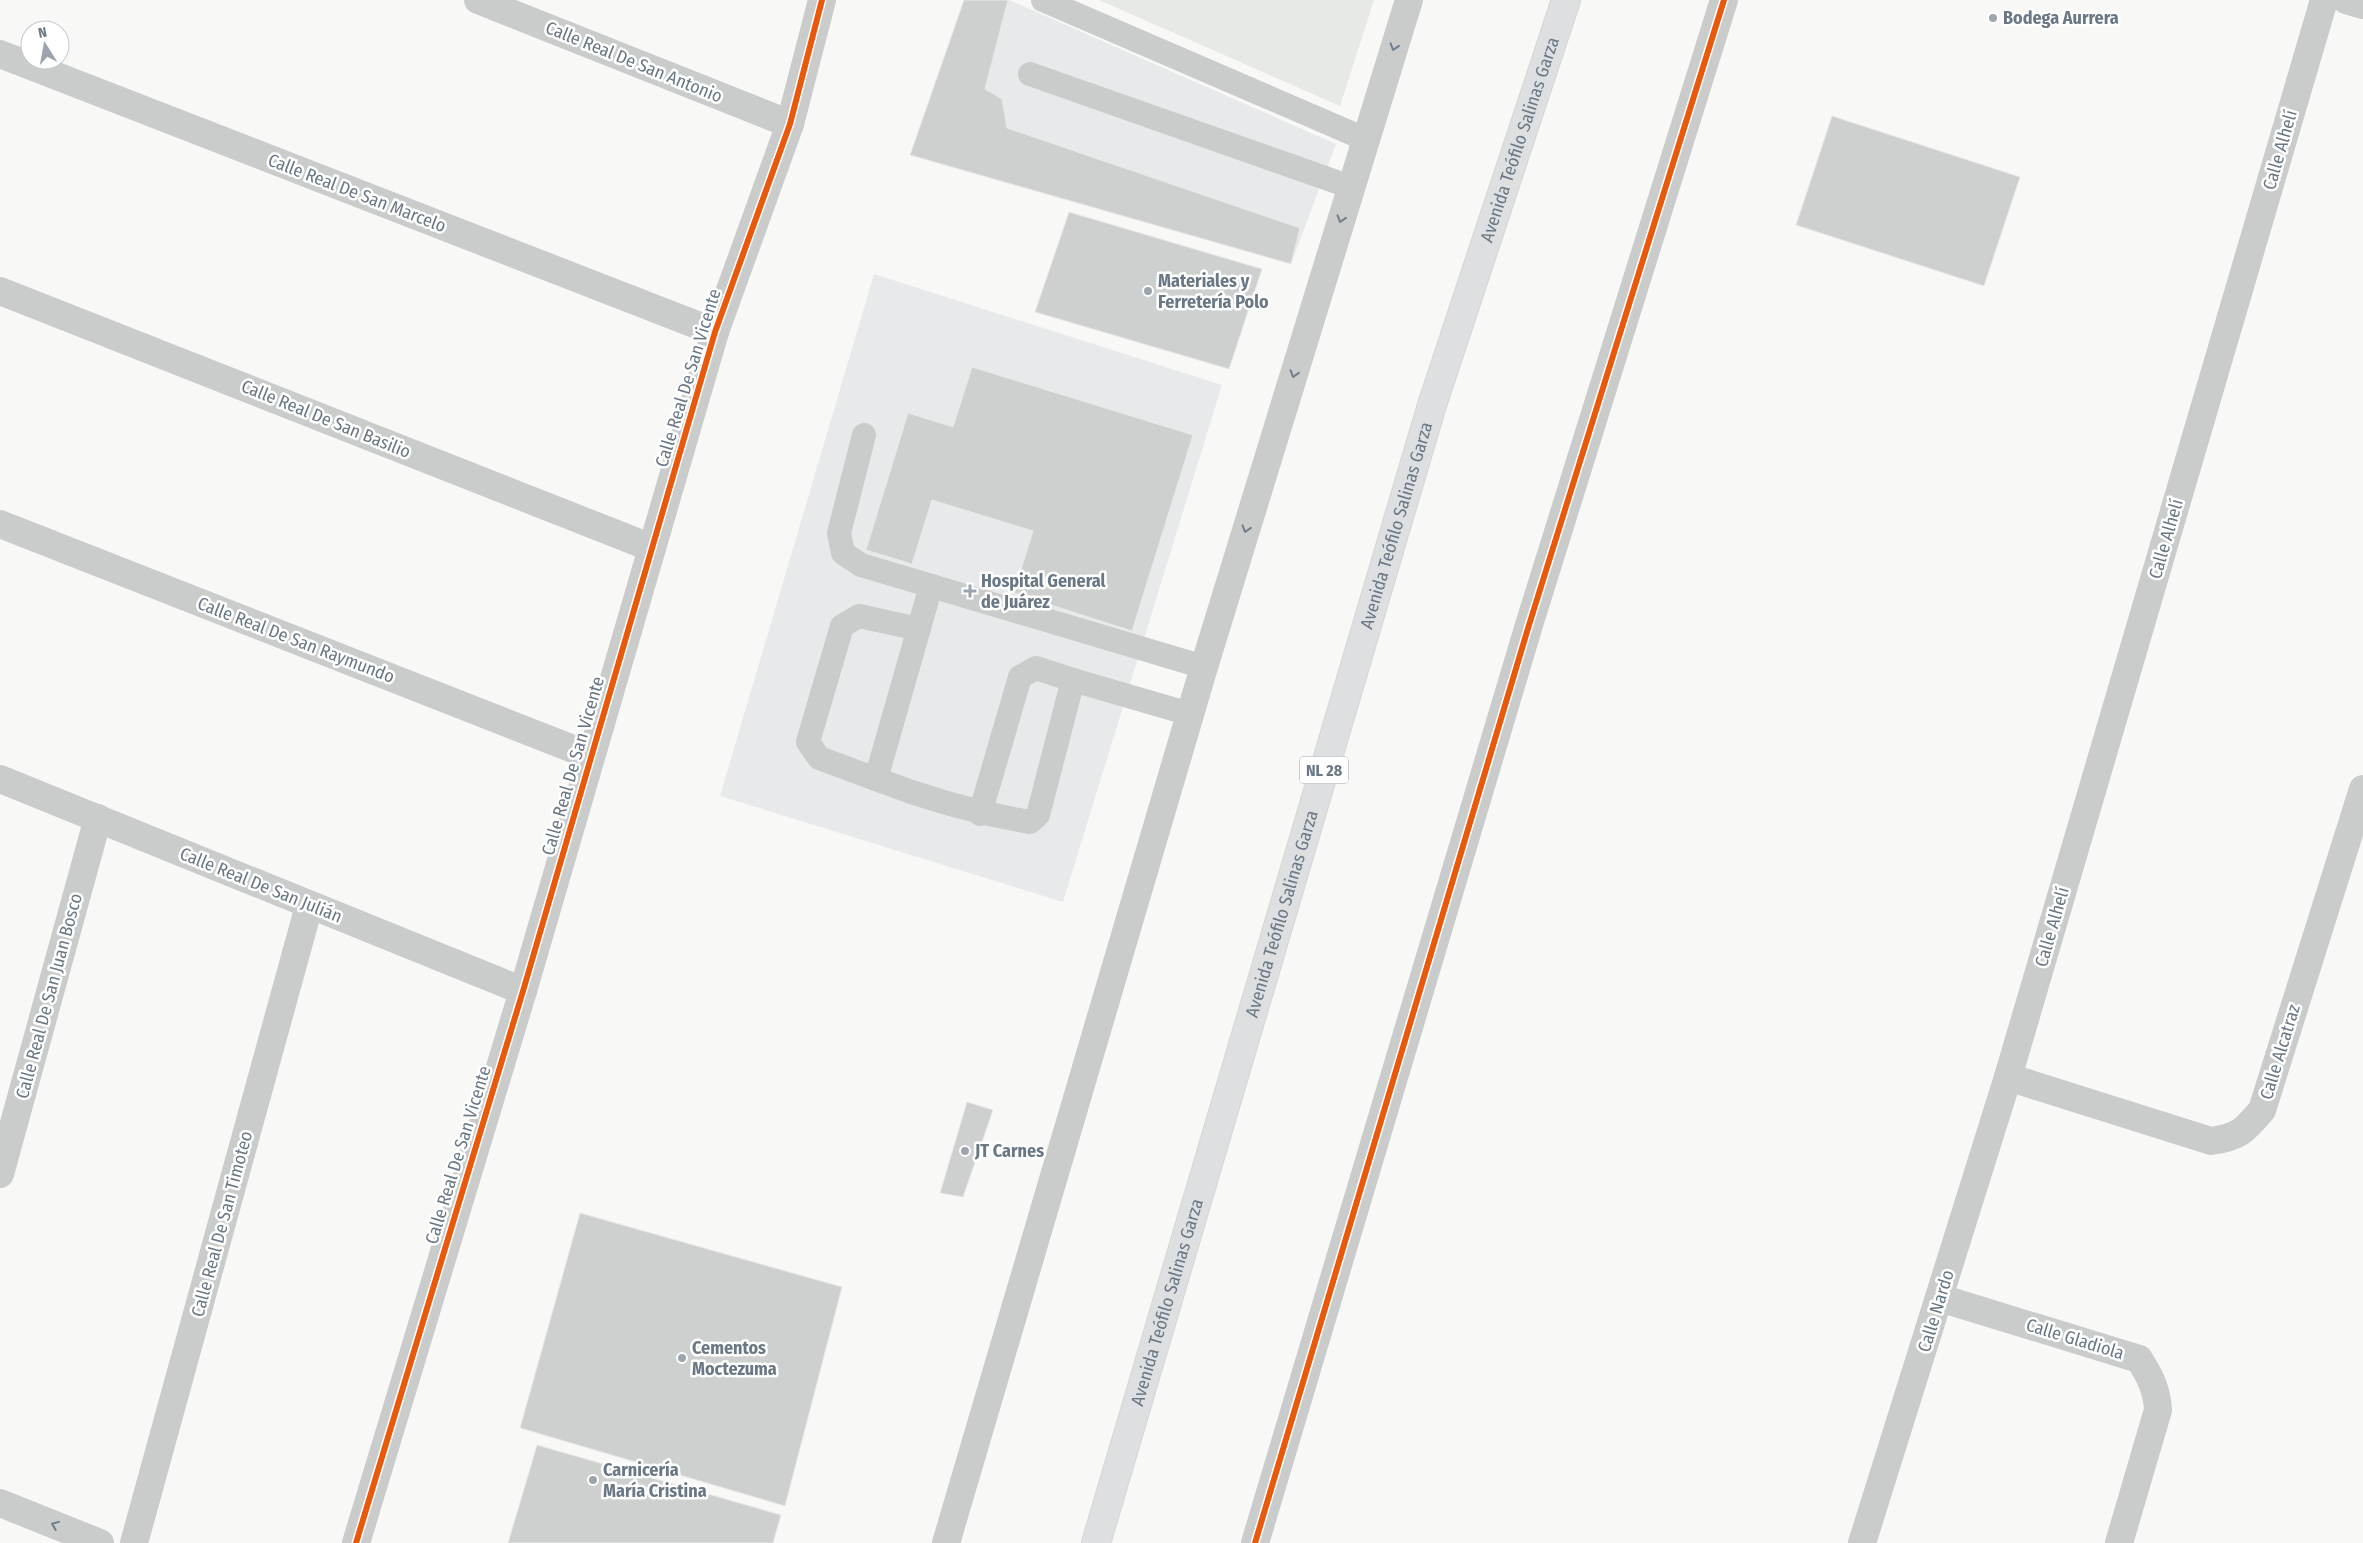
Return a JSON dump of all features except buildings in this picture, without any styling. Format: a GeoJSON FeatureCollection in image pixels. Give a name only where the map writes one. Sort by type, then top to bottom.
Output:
{"type":"FeatureCollection","features":[{"type":"Feature","properties":{"kind":"main road","name":"Avenida Teófilo Salinas Garza"},"geometry":{"type":"LineString","coordinates":[[1096,1543],[1432,405],[1566,0]]}},
{"type":"Feature","properties":{"kind":"street","name":"Calle Real De San Antonio"},"geometry":{"type":"LineString","coordinates":[[478,0],[790,124]]}},
{"type":"Feature","properties":{"kind":"street","name":"Calle Real De San Vicente"},"geometry":{"type":"LineString","coordinates":[[356,1543],[523,991],[715,332],[790,124],[822,0]]}},
{"type":"Feature","properties":{"kind":"street"},"geometry":{"type":"LineString","coordinates":[[946,1543],[1204,667],[1408,0]]}},
{"type":"Feature","properties":{"kind":"street"},"geometry":{"type":"LineString","coordinates":[[1255,1543],[1529,625],[1724,0]]}},
{"type":"Feature","properties":{"kind":"street","name":"Calle Alhelí"},"geometry":{"type":"LineString","coordinates":[[2008,1078],[2324,0]]}},
{"type":"Feature","properties":{"kind":"street"},"geometry":{"type":"LineString","coordinates":[[2346,0],[2363,6]]}},
{"type":"Feature","properties":{"kind":"street","name":"Calle Real De San Marcelo"},"geometry":{"type":"LineString","coordinates":[[0,54],[715,332]]}},
{"type":"Feature","properties":{"kind":"street","name":"Calle Real De San Basilio"},"geometry":{"type":"LineString","coordinates":[[0,291],[652,548]]}},
{"type":"Feature","properties":{"kind":"street","name":"Calle Real De San Raymundo"},"geometry":{"type":"LineString","coordinates":[[0,524],[591,756]]}},
{"type":"Feature","properties":{"kind":"street","name":"Calle Real De San Julián"},"geometry":{"type":"LineString","coordinates":[[0,779],[309,906],[523,991]]}},
{"type":"Feature","properties":{"kind":"street","name":"Calle Alcatraz"},"geometry":{"type":"LineString","coordinates":[[2008,1078],[2211,1141],[2233,1138],[2247,1127],[2262,1110],[2363,789]]}},
{"type":"Feature","properties":{"kind":"street","name":"Calle Real De San Juan Bosco"},"geometry":{"type":"LineString","coordinates":[[0,1174],[98,818]]}},
{"type":"Feature","properties":{"kind":"street","name":"Calle Real De San Timoteo"},"geometry":{"type":"LineString","coordinates":[[134,1543],[309,906]]}},
{"type":"Feature","properties":{"kind":"street","name":"Calle Nardo"},"geometry":{"type":"LineString","coordinates":[[1862,1543],[2008,1078]]}},
{"type":"Feature","properties":{"kind":"street","name":"Calle Gladiola"},"geometry":{"type":"LineString","coordinates":[[1940,1298],[2139,1359],[2155,1388],[2158,1410],[2119,1543]]}},
{"type":"Feature","properties":{"kind":"street"},"geometry":{"type":"LineString","coordinates":[[0,1503],[100,1543]]}},
{"type":"Feature","properties":{"kind":"lane"},"geometry":{"type":"LineString","coordinates":[[1043,0],[1365,139]]}},
{"type":"Feature","properties":{"kind":"lane"},"geometry":{"type":"LineString","coordinates":[[1030,74],[1351,187]]}},
{"type":"Feature","properties":{"kind":"lane"},"geometry":{"type":"LineString","coordinates":[[864,435],[839,533],[843,553],[861,565],[1204,667]]}},
{"type":"Feature","properties":{"kind":"lane"},"geometry":{"type":"LineString","coordinates":[[876,779],[930,586]]}},
{"type":"Feature","properties":{"kind":"lane"},"geometry":{"type":"LineString","coordinates":[[919,629],[859,616],[842,626],[808,742],[818,758],[925,798],[980,814],[1030,822],[1038,815],[1073,680]]}},
{"type":"Feature","properties":{"kind":"lane"},"geometry":{"type":"LineString","coordinates":[[980,814],[1020,677],[1036,668],[1190,714]]}},
{"type":"Feature","properties":{"kind":"shaded area"},"geometry":{"type":"Polygon","coordinates":[[[966,0],[1009,0],[1336,144],[1291,264],[923,156],[966,0]]]}},
{"type":"Feature","properties":{"kind":"shaded area"},"geometry":{"type":"Polygon","coordinates":[[[1099,0],[1374,0],[1340,106],[1099,0]]]}},
{"type":"Feature","properties":{"kind":"shaded area","name":"Hospital General de Juárez"},"geometry":{"type":"Polygon","coordinates":[[[874,274],[1222,385],[1063,902],[720,796],[874,274]]]}},
{"type":"Feature","properties":{"kind":"cycle path"},"geometry":{"type":"LineString","coordinates":[[356,1543],[523,991],[715,332],[790,124],[822,0]]}},
{"type":"Feature","properties":{"kind":"cycle path"},"geometry":{"type":"LineString","coordinates":[[1255,1543],[1529,625],[1724,0]]}},
{"type":"Feature","properties":{"kind":"place","name":"Bodega Aurrera"},"geometry":{"type":"Point","coordinates":[1993,18]}},
{"type":"Feature","properties":{"kind":"place","name":"Materiales y Ferretería Polo"},"geometry":{"type":"Point","coordinates":[1148,291]}},
{"type":"Feature","properties":{"kind":"place","name":"Hospital General de Juárez"},"geometry":{"type":"Point","coordinates":[970,591]}},
{"type":"Feature","properties":{"kind":"place","name":"JT Carnes"},"geometry":{"type":"Point","coordinates":[965,1151]}},
{"type":"Feature","properties":{"kind":"place","name":"Cementos Moctezuma"},"geometry":{"type":"Point","coordinates":[682,1358]}},
{"type":"Feature","properties":{"kind":"place","name":"Carnicería María Cristina"},"geometry":{"type":"Point","coordinates":[593,1480]}}]}
